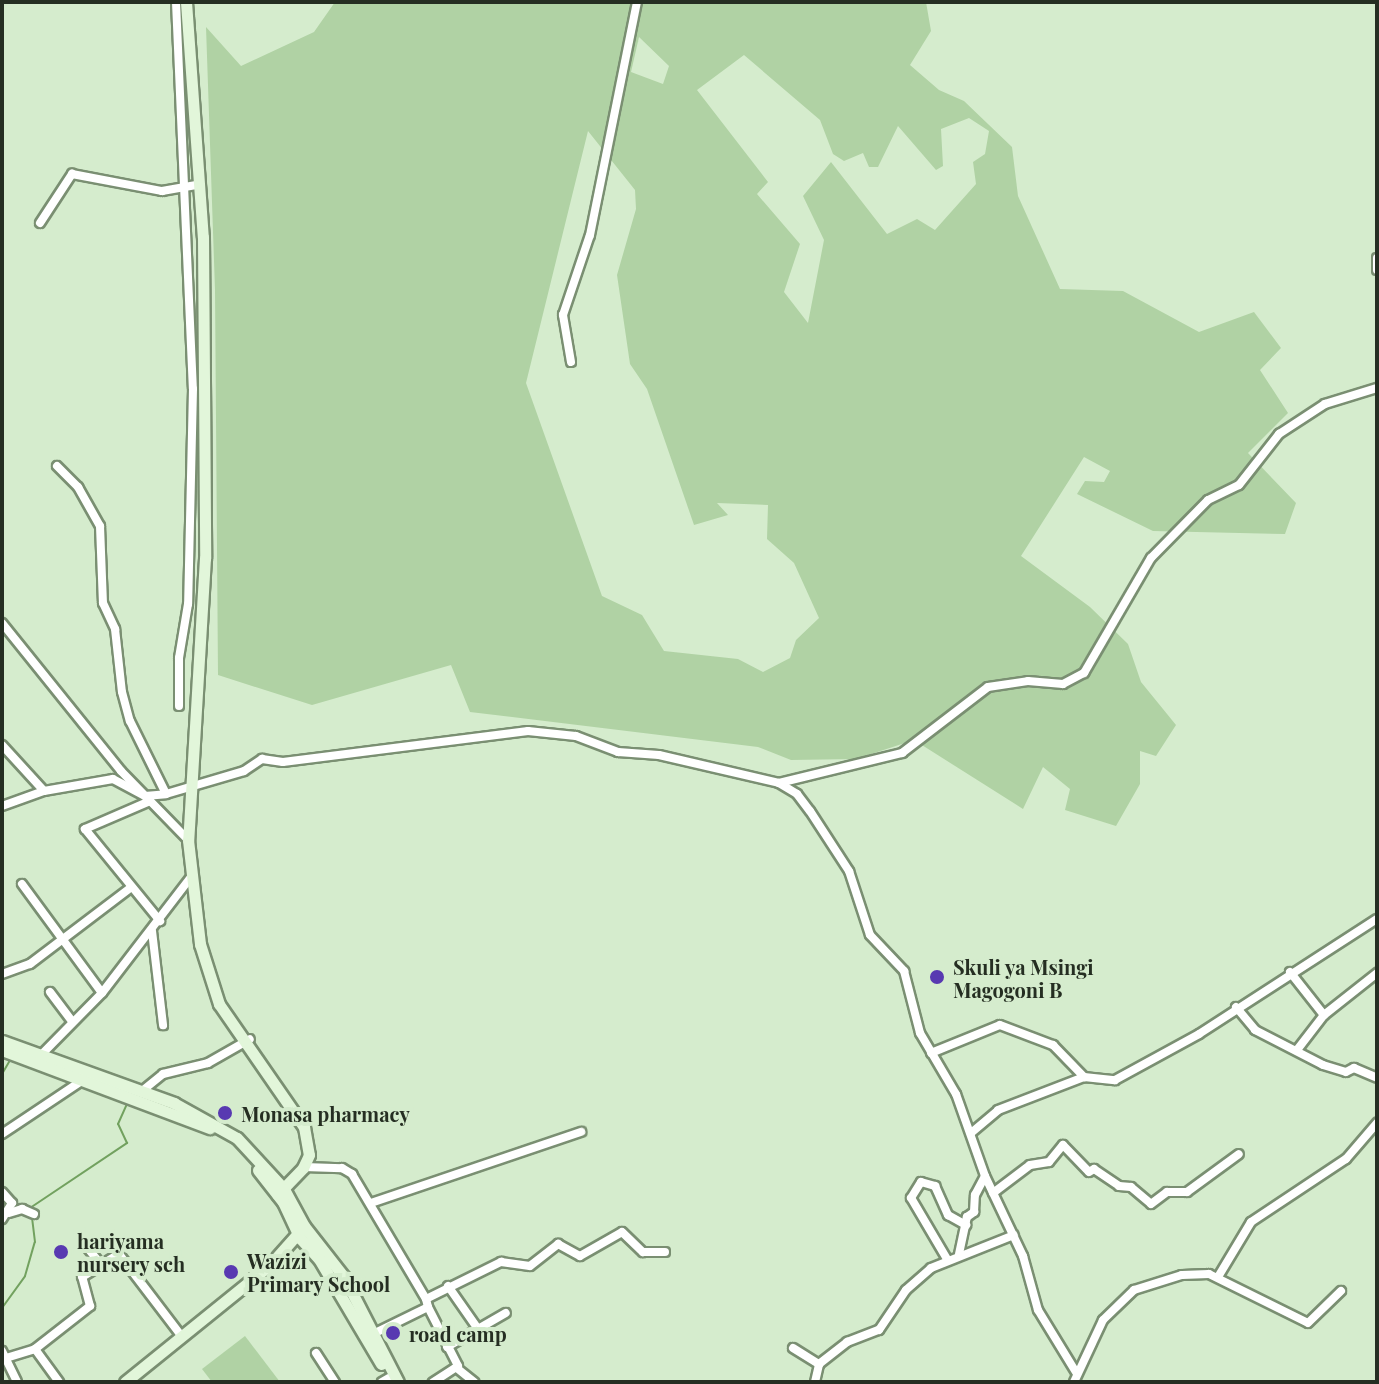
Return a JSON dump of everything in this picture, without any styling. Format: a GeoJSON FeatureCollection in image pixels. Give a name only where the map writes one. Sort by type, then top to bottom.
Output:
{"type":"FeatureCollection","features":[{"type":"Feature","properties":{"kind":"main road"},"geometry":{"type":"LineString","coordinates":[[186,2],[200,184],[205,558],[188,840],[191,877],[209,972],[247,1040],[310,1125],[315,1143],[307,1168],[282,1195]]}},
{"type":"Feature","properties":{"kind":"main road"},"geometry":{"type":"LineString","coordinates":[[2,1041],[142,1091],[218,1123],[282,1195]]}},
{"type":"Feature","properties":{"kind":"main road"},"geometry":{"type":"LineString","coordinates":[[2,1050],[215,1130],[246,1154],[282,1195],[390,1381]]}},
{"type":"Feature","properties":{"kind":"main road"},"geometry":{"type":"LineString","coordinates":[[304,1235],[344,1277],[373,1334],[390,1381]]}},
{"type":"Feature","properties":{"kind":"main road"},"geometry":{"type":"LineString","coordinates":[[125,1382],[304,1235]]}},
{"type":"Feature","properties":{"kind":"main road"},"geometry":{"type":"LineString","coordinates":[[137,1382],[304,1235]]}},
{"type":"Feature","properties":{"kind":"street"},"geometry":{"type":"LineString","coordinates":[[176,2],[186,188],[193,462],[179,706]]}},
{"type":"Feature","properties":{"kind":"street"},"geometry":{"type":"LineString","coordinates":[[571,362],[563,315],[590,235],[637,2]]}},
{"type":"Feature","properties":{"kind":"street"},"geometry":{"type":"LineString","coordinates":[[40,223],[72,174],[136,188],[186,188],[200,184]]}},
{"type":"Feature","properties":{"kind":"street"},"geometry":{"type":"LineString","coordinates":[[1377,258],[1377,270]]}},
{"type":"Feature","properties":{"kind":"street"},"geometry":{"type":"LineString","coordinates":[[779,783],[902,753],[988,687],[1073,681],[1084,673],[1151,558],[1208,500],[1239,485],[1279,434],[1325,404],[1377,388]]}},
{"type":"Feature","properties":{"kind":"street"},"geometry":{"type":"LineString","coordinates":[[57,466],[78,487],[100,526],[103,603],[115,629],[122,692],[130,721],[166,794]]}},
{"type":"Feature","properties":{"kind":"street"},"geometry":{"type":"LineString","coordinates":[[4,629],[148,799],[188,840]]}},
{"type":"Feature","properties":{"kind":"street"},"geometry":{"type":"LineString","coordinates":[[160,921],[130,888],[85,829],[148,799],[244,771],[262,759],[283,762],[528,731],[576,736],[618,752],[659,755],[779,783],[797,794],[849,871],[870,935],[904,971],[920,1033],[956,1094],[985,1176],[1014,1235],[1035,1289],[1038,1310],[1076,1378]]}},
{"type":"Feature","properties":{"kind":"street"},"geometry":{"type":"LineString","coordinates":[[2,745],[44,791]]}},
{"type":"Feature","properties":{"kind":"street"},"geometry":{"type":"LineString","coordinates":[[2,806],[44,791],[113,779],[148,799]]}},
{"type":"Feature","properties":{"kind":"street"},"geometry":{"type":"LineString","coordinates":[[41,1055],[102,993],[191,877]]}},
{"type":"Feature","properties":{"kind":"street"},"geometry":{"type":"LineString","coordinates":[[22,884],[102,993]]}},
{"type":"Feature","properties":{"kind":"street"},"geometry":{"type":"LineString","coordinates":[[2,974],[30,964],[130,888]]}},
{"type":"Feature","properties":{"kind":"street"},"geometry":{"type":"LineString","coordinates":[[971,1133],[998,1110],[1084,1077],[1115,1080],[1128,1074],[1377,919]]}},
{"type":"Feature","properties":{"kind":"street"},"geometry":{"type":"LineString","coordinates":[[152,931],[163,1025]]}},
{"type":"Feature","properties":{"kind":"street"},"geometry":{"type":"LineString","coordinates":[[1290,972],[1324,1015]]}},
{"type":"Feature","properties":{"kind":"street"},"geometry":{"type":"LineString","coordinates":[[1297,1050],[1324,1015],[1377,973]]}},
{"type":"Feature","properties":{"kind":"street"},"geometry":{"type":"LineString","coordinates":[[50,992],[72,1021]]}},
{"type":"Feature","properties":{"kind":"street"},"geometry":{"type":"LineString","coordinates":[[1236,1007],[1255,1030],[1336,1070],[1354,1068],[1377,1078]]}},
{"type":"Feature","properties":{"kind":"street"},"geometry":{"type":"LineString","coordinates":[[931,1053],[1000,1025],[1053,1045],[1084,1077]]}},
{"type":"Feature","properties":{"kind":"street"},"geometry":{"type":"LineString","coordinates":[[142,1091],[163,1074],[208,1063],[247,1040]]}},
{"type":"Feature","properties":{"kind":"street"},"geometry":{"type":"LineString","coordinates":[[2,1134],[83,1080]]}},
{"type":"Feature","properties":{"kind":"street"},"geometry":{"type":"LineString","coordinates":[[1218,1277],[1251,1222],[1346,1159],[1377,1123]]}},
{"type":"Feature","properties":{"kind":"street"},"geometry":{"type":"LineString","coordinates":[[371,1203],[581,1132]]}},
{"type":"Feature","properties":{"kind":"street"},"geometry":{"type":"LineString","coordinates":[[993,1193],[1030,1165],[1049,1162],[1063,1145],[1089,1172],[1094,1169],[1119,1186],[1131,1187],[1151,1204],[1167,1192],[1187,1192],[1239,1154]]}},
{"type":"Feature","properties":{"kind":"street"},"geometry":{"type":"LineString","coordinates":[[307,1168],[342,1168],[371,1203],[427,1303],[458,1369],[474,1382]]}},
{"type":"Feature","properties":{"kind":"street"},"geometry":{"type":"LineString","coordinates":[[959,1254],[966,1225],[985,1176]]}},
{"type":"Feature","properties":{"kind":"street"},"geometry":{"type":"LineString","coordinates":[[947,1259],[911,1198],[921,1182],[935,1186],[948,1215],[966,1225]]}},
{"type":"Feature","properties":{"kind":"street"},"geometry":{"type":"LineString","coordinates":[[2,1192],[12,1203],[6,1216]]}},
{"type":"Feature","properties":{"kind":"street"},"geometry":{"type":"LineString","coordinates":[[6,1216],[31,1212]]}},
{"type":"Feature","properties":{"kind":"street"},"geometry":{"type":"LineString","coordinates":[[373,1334],[427,1303],[448,1286],[501,1262],[530,1266],[558,1244],[580,1256],[612,1234],[622,1232],[643,1252],[665,1252]]}},
{"type":"Feature","properties":{"kind":"street"},"geometry":{"type":"LineString","coordinates":[[815,1382],[819,1364],[847,1342],[879,1330],[906,1290],[947,1259],[1014,1235]]}},
{"type":"Feature","properties":{"kind":"street"},"geometry":{"type":"LineString","coordinates":[[86,1246],[100,1263]]}},
{"type":"Feature","properties":{"kind":"street"},"geometry":{"type":"LineString","coordinates":[[17,1382],[4,1354],[35,1349],[90,1306],[82,1277],[100,1263],[120,1255],[180,1334]]}},
{"type":"Feature","properties":{"kind":"street"},"geometry":{"type":"LineString","coordinates":[[1076,1378],[1088,1344],[1125,1294],[1182,1275],[1218,1277],[1308,1323],[1341,1291]]}},
{"type":"Feature","properties":{"kind":"street"},"geometry":{"type":"LineString","coordinates":[[448,1286],[478,1329]]}},
{"type":"Feature","properties":{"kind":"street"},"geometry":{"type":"LineString","coordinates":[[447,1347],[506,1313]]}},
{"type":"Feature","properties":{"kind":"street"},"geometry":{"type":"LineString","coordinates":[[793,1348],[819,1364]]}},
{"type":"Feature","properties":{"kind":"street"},"geometry":{"type":"LineString","coordinates":[[35,1349],[59,1382]]}},
{"type":"Feature","properties":{"kind":"street"},"geometry":{"type":"LineString","coordinates":[[316,1353],[335,1382]]}},
{"type":"Feature","properties":{"kind":"street"},"geometry":{"type":"LineString","coordinates":[[432,1382],[458,1369]]}},
{"type":"Feature","properties":{"kind":"green space"},"geometry":{"type":"Polygon","coordinates":[[[335,2],[926,2],[931,31],[910,65],[939,90],[964,101],[1012,147],[1018,196],[1060,289],[1123,291],[1199,332],[1254,312],[1281,348],[1260,370],[1288,413],[1248,453],[1296,503],[1285,534],[1153,531],[1077,494],[1085,481],[1104,482],[1110,471],[1084,457],[1021,556],[1090,607],[1128,644],[1141,682],[1176,725],[1156,756],[1140,751],[1140,784],[1116,826],[1065,810],[1070,789],[1043,767],[1023,809],[914,740],[856,759],[791,760],[758,747],[470,712],[451,665],[312,705],[218,675],[215,290],[206,27],[241,66],[314,32],[335,2]],[[639,37],[631,72],[663,84],[669,66],[639,37]],[[744,55],[697,90],[768,182],[757,194],[800,244],[784,292],[808,323],[824,240],[803,196],[831,162],[887,234],[917,219],[935,230],[976,184],[973,162],[985,154],[989,131],[969,118],[941,129],[943,166],[936,170],[898,126],[878,167],[869,167],[863,153],[844,161],[833,154],[820,120],[744,55]],[[588,131],[526,383],[602,596],[642,615],[664,651],[738,659],[763,672],[790,658],[796,640],[819,618],[794,563],[767,539],[768,505],[717,503],[728,515],[694,525],[647,389],[630,364],[617,275],[636,209],[635,190],[588,131]]]}},
{"type":"Feature","properties":{"kind":"green space"},"geometry":{"type":"Polygon","coordinates":[[[245,1336],[280,1382],[212,1382],[202,1369],[245,1336]]]}},
{"type":"Feature","properties":{"kind":"waterway"},"geometry":{"type":"LineString","coordinates":[[2,1074],[10,1060]]}},
{"type":"Feature","properties":{"kind":"waterway"},"geometry":{"type":"LineString","coordinates":[[30,1208],[127,1143],[118,1124],[128,1102]]}},
{"type":"Feature","properties":{"kind":"waterway"},"geometry":{"type":"LineString","coordinates":[[2,1308],[25,1276],[35,1242],[32,1218]]}},
{"type":"Feature","properties":{"kind":"place","name":"Skuli ya Msingi Magogoni B"},"geometry":{"type":"Point","coordinates":[937,977]}},
{"type":"Feature","properties":{"kind":"place","name":"Monasa pharmacy"},"geometry":{"type":"Point","coordinates":[225,1113]}},
{"type":"Feature","properties":{"kind":"place","name":"hariyama nursery sch"},"geometry":{"type":"Point","coordinates":[61,1252]}},
{"type":"Feature","properties":{"kind":"place","name":"Wazizi Primary School"},"geometry":{"type":"Point","coordinates":[231,1272]}},
{"type":"Feature","properties":{"kind":"place","name":"road camp"},"geometry":{"type":"Point","coordinates":[393,1333]}}]}
